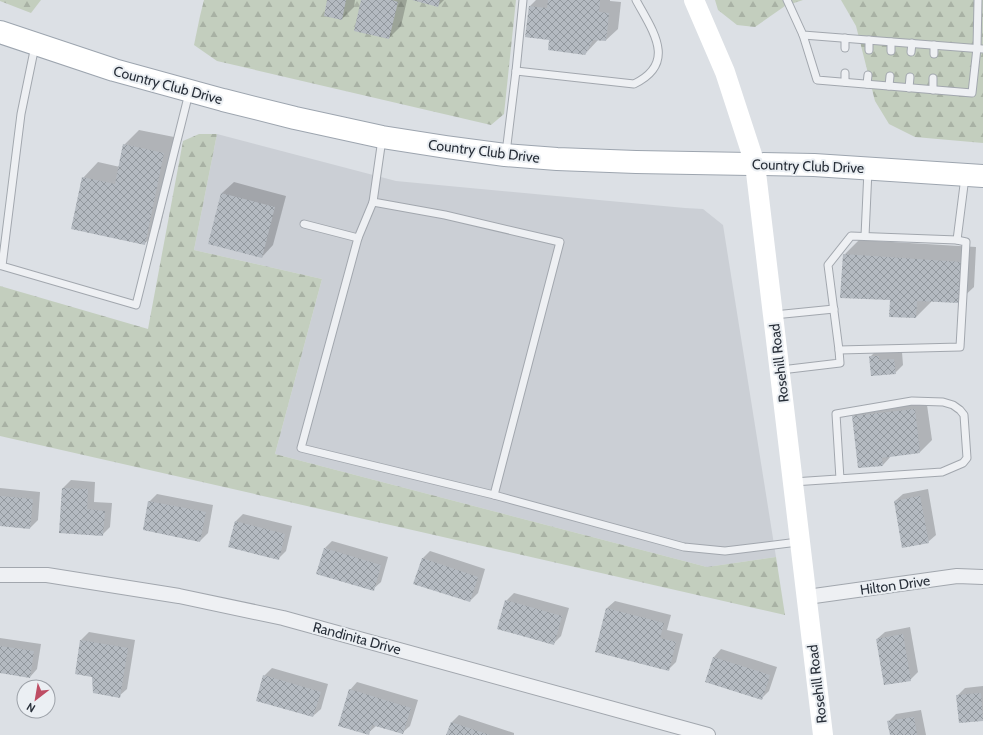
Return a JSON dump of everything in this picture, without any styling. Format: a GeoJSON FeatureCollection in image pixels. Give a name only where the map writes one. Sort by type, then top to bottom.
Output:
{"type":"FeatureCollection","features":[{"type":"Feature","properties":{"kind":"main road","name":"Rosehill Road"},"geometry":{"type":"LineString","coordinates":[[694,0],[725,72],[755,164],[823,735]]}},
{"type":"Feature","properties":{"kind":"main road","name":"Country Club Drive"},"geometry":{"type":"LineString","coordinates":[[0,32],[114,70],[190,91],[288,116],[382,137],[446,147],[556,159],[814,166],[974,176]]}},
{"type":"Feature","properties":{"kind":"street","name":"Randinita Drive"},"geometry":{"type":"LineString","coordinates":[[0,574],[47,575],[164,593],[283,618],[708,735]]}},
{"type":"Feature","properties":{"kind":"street","name":"Hilton Drive"},"geometry":{"type":"LineString","coordinates":[[807,597],[957,576],[983,577]]}},
{"type":"Feature","properties":{"kind":"lane"},"geometry":{"type":"LineString","coordinates":[[505,154],[516,71],[523,0]]}},
{"type":"Feature","properties":{"kind":"lane"},"geometry":{"type":"LineString","coordinates":[[516,71],[634,84],[644,79],[652,71],[657,62],[659,49],[654,35],[636,0]]}},
{"type":"Feature","properties":{"kind":"lane"},"geometry":{"type":"LineString","coordinates":[[787,0],[803,35],[817,80],[972,93],[980,49],[978,0]]}},
{"type":"Feature","properties":{"kind":"lane"},"geometry":{"type":"LineString","coordinates":[[803,35],[980,49]]}},
{"type":"Feature","properties":{"kind":"lane"},"geometry":{"type":"LineString","coordinates":[[845,38],[845,48]]}},
{"type":"Feature","properties":{"kind":"lane"},"geometry":{"type":"LineString","coordinates":[[869,40],[869,50]]}},
{"type":"Feature","properties":{"kind":"lane"},"geometry":{"type":"LineString","coordinates":[[891,42],[891,51]]}},
{"type":"Feature","properties":{"kind":"lane"},"geometry":{"type":"LineString","coordinates":[[36,44],[21,114],[2,266],[136,305],[190,91]]}},
{"type":"Feature","properties":{"kind":"lane"},"geometry":{"type":"LineString","coordinates":[[911,52],[912,44]]}},
{"type":"Feature","properties":{"kind":"lane"},"geometry":{"type":"LineString","coordinates":[[934,45],[934,54]]}},
{"type":"Feature","properties":{"kind":"lane"},"geometry":{"type":"LineString","coordinates":[[845,73],[845,82]]}},
{"type":"Feature","properties":{"kind":"lane"},"geometry":{"type":"LineString","coordinates":[[867,84],[868,75]]}},
{"type":"Feature","properties":{"kind":"lane"},"geometry":{"type":"LineString","coordinates":[[890,76],[890,86]]}},
{"type":"Feature","properties":{"kind":"lane"},"geometry":{"type":"LineString","coordinates":[[909,88],[910,77]]}},
{"type":"Feature","properties":{"kind":"lane"},"geometry":{"type":"LineString","coordinates":[[933,78],[933,90]]}},
{"type":"Feature","properties":{"kind":"lane"},"geometry":{"type":"LineString","coordinates":[[382,137],[373,202],[358,238],[301,448],[494,495],[684,547],[725,551],[800,542]]}},
{"type":"Feature","properties":{"kind":"lane"},"geometry":{"type":"LineString","coordinates":[[865,236],[868,169]]}},
{"type":"Feature","properties":{"kind":"lane"},"geometry":{"type":"LineString","coordinates":[[957,240],[974,176]]}},
{"type":"Feature","properties":{"kind":"lane"},"geometry":{"type":"LineString","coordinates":[[373,202],[445,215],[560,242],[494,495]]}},
{"type":"Feature","properties":{"kind":"lane"},"geometry":{"type":"LineString","coordinates":[[304,224],[358,238]]}},
{"type":"Feature","properties":{"kind":"lane"},"geometry":{"type":"LineString","coordinates":[[780,370],[840,363],[828,265],[851,236],[957,240],[966,242],[960,347],[839,350]]}},
{"type":"Feature","properties":{"kind":"lane"},"geometry":{"type":"LineString","coordinates":[[773,315],[834,309]]}},
{"type":"Feature","properties":{"kind":"lane"},"geometry":{"type":"LineString","coordinates":[[793,482],[840,479],[942,472],[963,463],[967,458],[964,415],[960,410],[943,402],[912,401],[836,414],[840,479]]}},
{"type":"Feature","properties":{"kind":"shaded area"},"geometry":{"type":"Polygon","coordinates":[[[217,134],[396,181],[703,209],[723,225],[776,557],[707,567],[275,454],[322,279],[194,250],[217,134]]]}},
{"type":"Feature","properties":{"kind":"green space"},"geometry":{"type":"Polygon","coordinates":[[[0,0],[41,0],[31,13],[0,0]]]}},
{"type":"Feature","properties":{"kind":"green space"},"geometry":{"type":"Polygon","coordinates":[[[204,0],[516,0],[504,114],[491,125],[217,61],[194,45],[204,0]]]}},
{"type":"Feature","properties":{"kind":"green space"},"geometry":{"type":"Polygon","coordinates":[[[715,0],[803,0],[785,6],[755,27],[737,25],[718,10],[715,0]]]}},
{"type":"Feature","properties":{"kind":"green space"},"geometry":{"type":"Polygon","coordinates":[[[841,0],[983,0],[983,143],[915,137],[889,124],[875,101],[856,26],[841,0]]]}},
{"type":"Feature","properties":{"kind":"green space"},"geometry":{"type":"Polygon","coordinates":[[[199,134],[217,134],[194,250],[322,279],[275,454],[707,567],[776,557],[785,615],[0,436],[0,286],[148,329],[183,141],[199,134]]]}},
{"type":"Feature","properties":{"kind":"building"},"geometry":{"type":"Polygon","coordinates":[[[327,0],[346,0],[342,20],[324,16],[327,0]]]}},
{"type":"Feature","properties":{"kind":"building"},"geometry":{"type":"Polygon","coordinates":[[[361,0],[392,0],[398,2],[389,39],[354,31],[361,0]]]}},
{"type":"Feature","properties":{"kind":"building"},"geometry":{"type":"Polygon","coordinates":[[[412,0],[440,0],[438,7],[412,0]]]}},
{"type":"Feature","properties":{"kind":"building"},"geometry":{"type":"Polygon","coordinates":[[[548,0],[600,0],[599,12],[609,13],[606,41],[593,40],[585,55],[548,50],[549,40],[525,37],[529,6],[547,8],[548,0]]]}},
{"type":"Feature","properties":{"kind":"building"},"geometry":{"type":"Polygon","coordinates":[[[123,144],[164,153],[145,245],[71,229],[82,177],[115,184],[123,144]]]}},
{"type":"Feature","properties":{"kind":"building"},"geometry":{"type":"Polygon","coordinates":[[[221,193],[275,207],[262,258],[208,244],[221,193]]]}},
{"type":"Feature","properties":{"kind":"building"},"geometry":{"type":"Polygon","coordinates":[[[843,254],[961,262],[959,303],[917,301],[916,318],[889,317],[890,300],[840,298],[843,254]]]}},
{"type":"Feature","properties":{"kind":"building"},"geometry":{"type":"Polygon","coordinates":[[[869,356],[879,356],[879,360],[894,359],[896,374],[871,376],[869,356]]]}},
{"type":"Feature","properties":{"kind":"building"},"geometry":{"type":"Polygon","coordinates":[[[915,409],[920,453],[882,458],[883,466],[858,468],[852,416],[915,409]]]}},
{"type":"Feature","properties":{"kind":"building"},"geometry":{"type":"Polygon","coordinates":[[[62,488],[88,489],[87,509],[105,511],[103,536],[59,533],[62,488]]]}},
{"type":"Feature","properties":{"kind":"building"},"geometry":{"type":"Polygon","coordinates":[[[0,496],[33,499],[30,529],[0,526],[0,496]]]}},
{"type":"Feature","properties":{"kind":"building"},"geometry":{"type":"Polygon","coordinates":[[[920,496],[929,543],[902,548],[894,501],[920,496]]]}},
{"type":"Feature","properties":{"kind":"building"},"geometry":{"type":"Polygon","coordinates":[[[148,501],[206,512],[200,542],[143,530],[148,501]]]}},
{"type":"Feature","properties":{"kind":"building"},"geometry":{"type":"Polygon","coordinates":[[[235,521],[285,534],[279,560],[228,547],[235,521]]]}},
{"type":"Feature","properties":{"kind":"building"},"geometry":{"type":"Polygon","coordinates":[[[324,548],[381,565],[374,591],[316,574],[324,548]]]}},
{"type":"Feature","properties":{"kind":"building"},"geometry":{"type":"Polygon","coordinates":[[[422,558],[478,577],[470,602],[413,584],[422,558]]]}},
{"type":"Feature","properties":{"kind":"building"},"geometry":{"type":"Polygon","coordinates":[[[505,600],[562,616],[554,645],[497,629],[505,600]]]}},
{"type":"Feature","properties":{"kind":"building"},"geometry":{"type":"Polygon","coordinates":[[[606,608],[664,623],[660,638],[676,642],[669,671],[595,652],[606,608]]]}},
{"type":"Feature","properties":{"kind":"building"},"geometry":{"type":"Polygon","coordinates":[[[903,634],[911,681],[884,685],[876,639],[903,634]]]}},
{"type":"Feature","properties":{"kind":"building"},"geometry":{"type":"Polygon","coordinates":[[[80,640],[128,648],[120,698],[93,693],[92,677],[75,674],[80,640]]]}},
{"type":"Feature","properties":{"kind":"building"},"geometry":{"type":"Polygon","coordinates":[[[0,646],[34,651],[30,678],[0,673],[0,646]]]}},
{"type":"Feature","properties":{"kind":"building"},"geometry":{"type":"Polygon","coordinates":[[[713,657],[770,675],[762,700],[705,682],[713,657]]]}},
{"type":"Feature","properties":{"kind":"building"},"geometry":{"type":"Polygon","coordinates":[[[263,675],[321,692],[313,717],[256,701],[263,675]]]}},
{"type":"Feature","properties":{"kind":"building"},"geometry":{"type":"Polygon","coordinates":[[[349,689],[411,708],[403,734],[372,725],[369,735],[338,726],[349,689]]]}},
{"type":"Feature","properties":{"kind":"building"},"geometry":{"type":"Polygon","coordinates":[[[981,693],[983,721],[959,723],[956,695],[981,693]]]}},
{"type":"Feature","properties":{"kind":"building"},"geometry":{"type":"Polygon","coordinates":[[[914,717],[917,735],[890,735],[887,721],[914,717]]]}},
{"type":"Feature","properties":{"kind":"building"},"geometry":{"type":"Polygon","coordinates":[[[451,722],[490,735],[446,735],[451,722]]]}}]}
